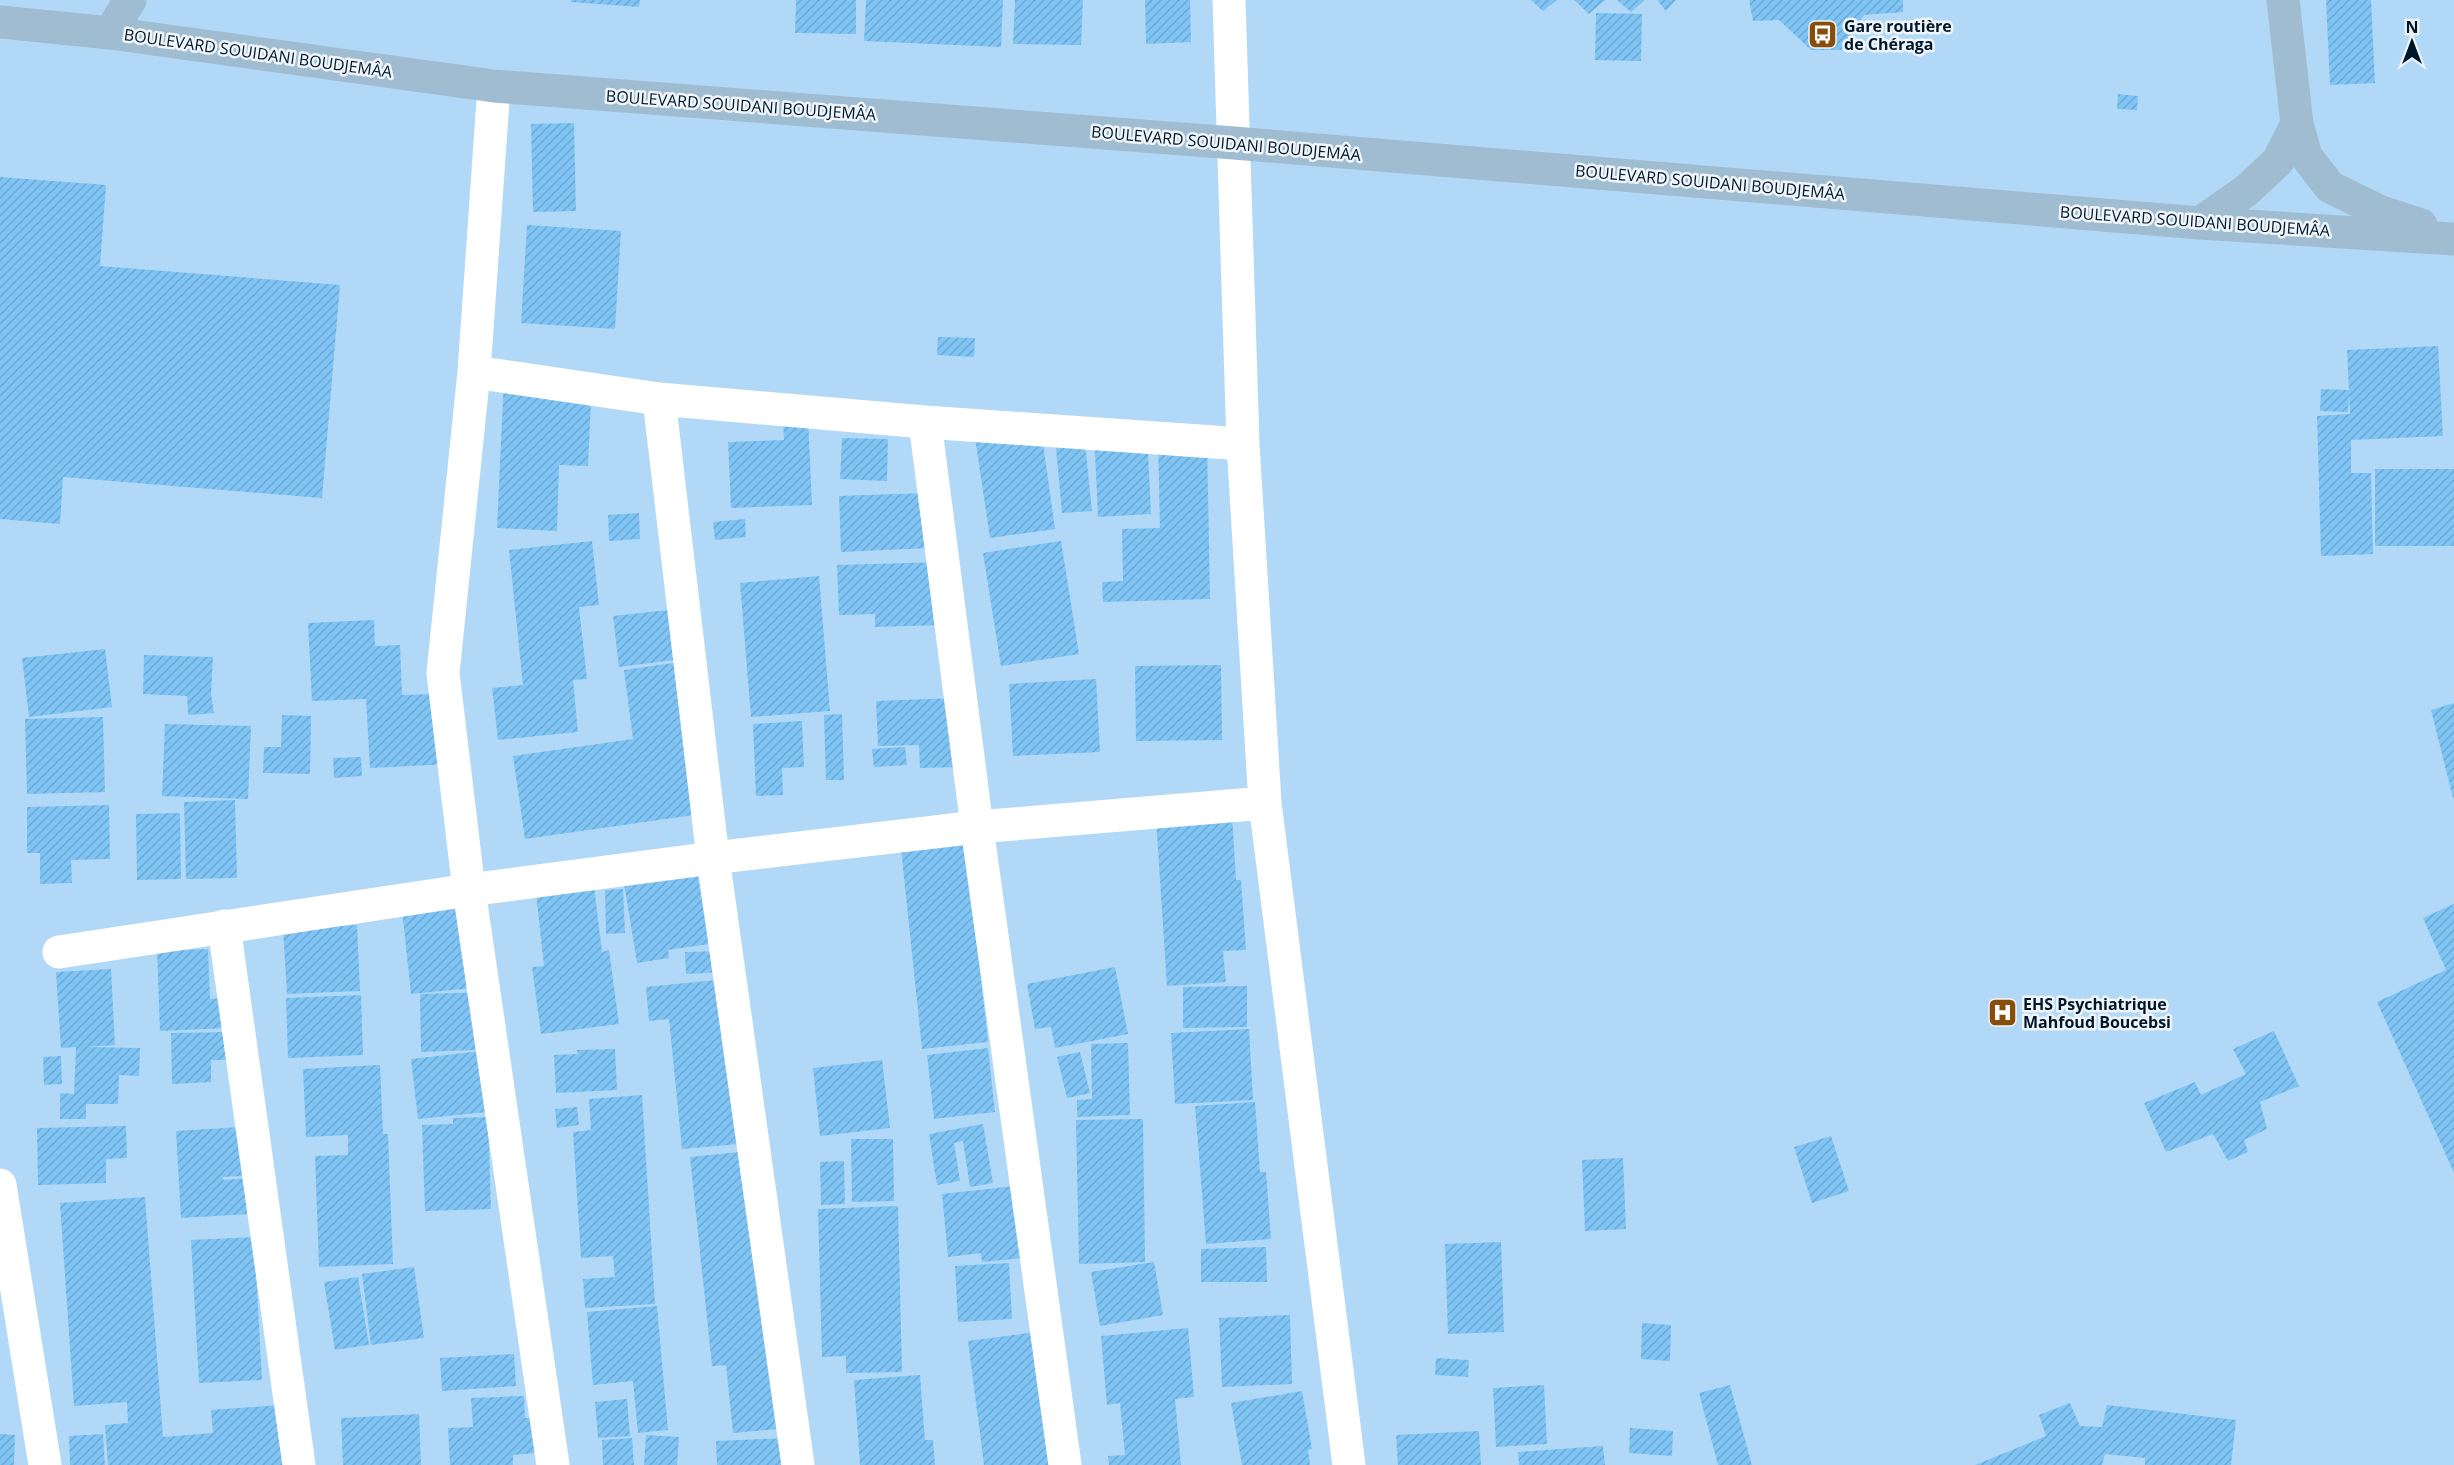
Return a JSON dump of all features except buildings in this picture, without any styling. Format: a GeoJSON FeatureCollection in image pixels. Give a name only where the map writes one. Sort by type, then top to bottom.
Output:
{"type":"FeatureCollection","features":[{"type":"Feature","properties":{"kind":"main road"},"geometry":{"type":"LineString","coordinates":[[110,33],[130,0]]}},
{"type":"Feature","properties":{"kind":"main road"},"geometry":{"type":"LineString","coordinates":[[2283,0],[2297,124],[2306,156],[2330,187],[2381,212],[2454,238]]}},
{"type":"Feature","properties":{"kind":"main road","name":"BOULEVARD SOUIDANI BOUDJEMÂA"},"geometry":{"type":"LineString","coordinates":[[0,22],[29,13],[110,33],[494,86],[1234,143],[2200,223],[2454,238]]}},
{"type":"Feature","properties":{"kind":"main road"},"geometry":{"type":"LineString","coordinates":[[2200,223],[2247,190],[2277,161],[2297,124]]}},
{"type":"Feature","properties":{"kind":"street"},"geometry":{"type":"LineString","coordinates":[[1229,0],[1243,444],[1265,803],[1348,1465]]}},
{"type":"Feature","properties":{"kind":"street"},"geometry":{"type":"LineString","coordinates":[[494,86],[474,372],[443,673],[469,890],[553,1465]]}},
{"type":"Feature","properties":{"kind":"street"},"geometry":{"type":"LineString","coordinates":[[474,372],[659,399],[925,422],[1243,444]]}},
{"type":"Feature","properties":{"kind":"street"},"geometry":{"type":"LineString","coordinates":[[659,399],[713,858],[798,1465]]}},
{"type":"Feature","properties":{"kind":"street"},"geometry":{"type":"LineString","coordinates":[[925,422],[977,827],[1065,1465]]}},
{"type":"Feature","properties":{"kind":"street"},"geometry":{"type":"LineString","coordinates":[[58,952],[469,890],[713,858],[977,827],[1265,803]]}},
{"type":"Feature","properties":{"kind":"street"},"geometry":{"type":"LineString","coordinates":[[224,926],[299,1465]]}},
{"type":"Feature","properties":{"kind":"street"},"geometry":{"type":"LineString","coordinates":[[0,1185],[45,1465]]}},
{"type":"Feature","properties":{"kind":"place","name":"Gare routière de Chéraga"},"geometry":{"type":"Point","coordinates":[1823,35]}},
{"type":"Feature","properties":{"kind":"place","name":"EHS Psychiatrique Mahfoud Boucebsi"},"geometry":{"type":"Point","coordinates":[2002,1013]}}]}
